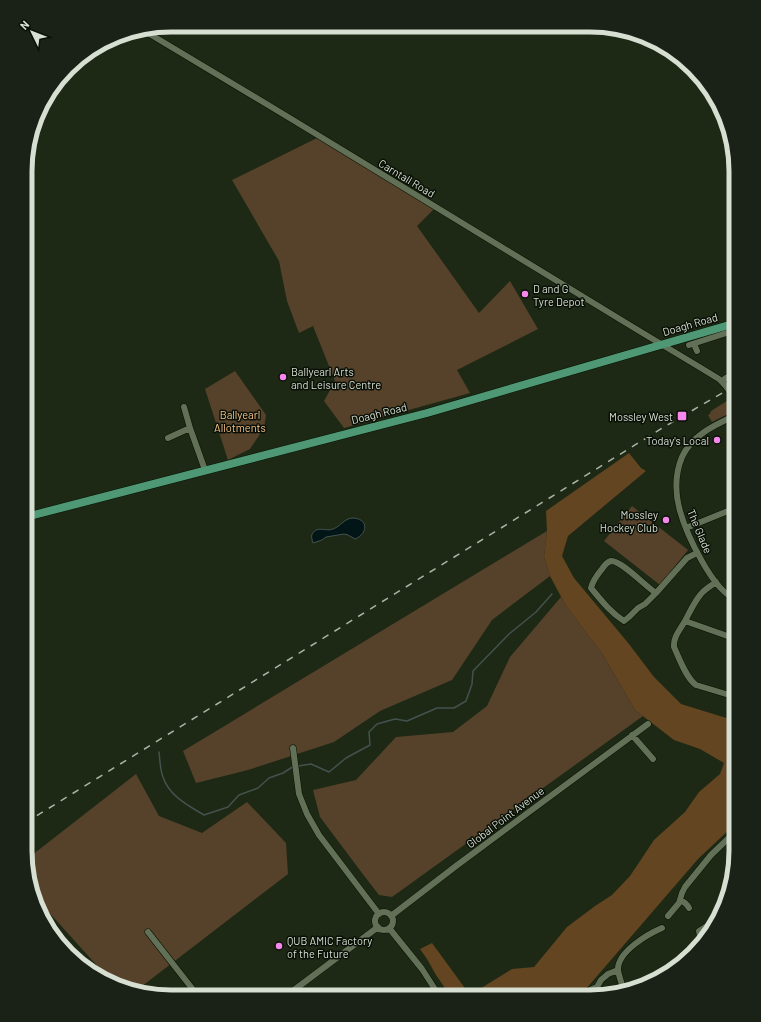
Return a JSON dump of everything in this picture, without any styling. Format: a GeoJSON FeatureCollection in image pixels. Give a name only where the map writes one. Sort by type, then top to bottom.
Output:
{"type":"FeatureCollection","features":[{"type":"Feature","properties":{"kind":"main road","name":"Doagh Road"},"geometry":{"type":"LineString","coordinates":[[32,515],[427,413],[729,324]]}},
{"type":"Feature","properties":{"kind":"street","name":"Carntall Road"},"geometry":{"type":"LineString","coordinates":[[150,34],[701,368],[723,383]]}},
{"type":"Feature","properties":{"kind":"street"},"geometry":{"type":"LineString","coordinates":[[697,351],[692,344],[729,332]]}},
{"type":"Feature","properties":{"kind":"street"},"geometry":{"type":"LineString","coordinates":[[729,376],[723,383],[729,391]]}},
{"type":"Feature","properties":{"kind":"street"},"geometry":{"type":"LineString","coordinates":[[184,407],[205,470]]}},
{"type":"Feature","properties":{"kind":"street","name":"The Glade"},"geometry":{"type":"LineString","coordinates":[[729,418],[720,422],[699,436],[689,446],[682,456],[676,483],[680,511],[697,553],[716,582],[729,596]]}},
{"type":"Feature","properties":{"kind":"street"},"geometry":{"type":"LineString","coordinates":[[168,438],[190,428]]}},
{"type":"Feature","properties":{"kind":"street"},"geometry":{"type":"LineString","coordinates":[[686,528],[728,511]]}},
{"type":"Feature","properties":{"kind":"street"},"geometry":{"type":"LineString","coordinates":[[656,593],[620,564],[610,561],[593,581],[591,588],[615,615],[624,621],[656,593],[687,558],[697,553]]}},
{"type":"Feature","properties":{"kind":"street"},"geometry":{"type":"LineString","coordinates":[[716,582],[701,594],[692,606],[673,643],[692,682],[696,685],[729,695]]}},
{"type":"Feature","properties":{"kind":"street"},"geometry":{"type":"LineString","coordinates":[[685,621],[729,637]]}},
{"type":"Feature","properties":{"kind":"street","name":"Global Point Avenue"},"geometry":{"type":"LineString","coordinates":[[391,916],[648,724]]}},
{"type":"Feature","properties":{"kind":"street"},"geometry":{"type":"LineString","coordinates":[[632,735],[653,759]]}},
{"type":"Feature","properties":{"kind":"street"},"geometry":{"type":"LineString","coordinates":[[293,748],[299,794],[307,814],[319,835],[379,914]]}},
{"type":"Feature","properties":{"kind":"street"},"geometry":{"type":"LineString","coordinates":[[668,916],[679,903],[685,887],[712,855],[729,838]]}},
{"type":"Feature","properties":{"kind":"street"},"geometry":{"type":"LineString","coordinates":[[680,900],[684,901],[689,908]]}},
{"type":"Feature","properties":{"kind":"street"},"geometry":{"type":"LineString","coordinates":[[386,913],[391,916],[393,921],[389,928],[383,930],[378,927],[376,922],[379,914],[386,913]]}},
{"type":"Feature","properties":{"kind":"street"},"geometry":{"type":"LineString","coordinates":[[700,936],[699,931],[707,926]]}},
{"type":"Feature","properties":{"kind":"street"},"geometry":{"type":"LineString","coordinates":[[294,990],[378,927]]}},
{"type":"Feature","properties":{"kind":"street"},"geometry":{"type":"LineString","coordinates":[[389,928],[417,963],[435,990]]}},
{"type":"Feature","properties":{"kind":"street"},"geometry":{"type":"LineString","coordinates":[[622,986],[618,970],[619,963],[636,943],[662,928]]}},
{"type":"Feature","properties":{"kind":"street"},"geometry":{"type":"LineString","coordinates":[[148,932],[193,990]]}},
{"type":"Feature","properties":{"kind":"street"},"geometry":{"type":"LineString","coordinates":[[590,990],[597,987],[601,980],[608,974],[618,970]]}},
{"type":"Feature","properties":{"kind":"green space"},"geometry":{"type":"Polygon","coordinates":[[[317,138],[434,209],[417,226],[479,313],[510,281],[538,329],[457,370],[470,393],[344,428],[324,401],[335,381],[313,326],[299,333],[287,301],[279,261],[232,180],[317,138]]]}},
{"type":"Feature","properties":{"kind":"green space","name":"Ballyearl Allotments"},"geometry":{"type":"Polygon","coordinates":[[[235,371],[266,415],[264,428],[250,449],[228,460],[205,389],[235,371]]]}},
{"type":"Feature","properties":{"kind":"green space"},"geometry":{"type":"Polygon","coordinates":[[[729,400],[729,414],[712,422],[708,415],[711,411],[729,400]]]}},
{"type":"Feature","properties":{"kind":"green space"},"geometry":{"type":"Polygon","coordinates":[[[632,506],[688,550],[660,585],[604,541],[632,506]]]}},
{"type":"Feature","properties":{"kind":"green space"},"geometry":{"type":"Polygon","coordinates":[[[547,531],[544,557],[550,576],[492,620],[452,680],[380,711],[334,742],[248,770],[196,783],[183,751],[547,531]]]}},
{"type":"Feature","properties":{"kind":"green space"},"geometry":{"type":"Polygon","coordinates":[[[561,597],[566,606],[603,655],[635,710],[643,716],[392,897],[379,895],[320,817],[313,790],[356,780],[396,737],[453,732],[487,706],[510,657],[561,597]]]}},
{"type":"Feature","properties":{"kind":"green space"},"geometry":{"type":"Polygon","coordinates":[[[136,774],[159,816],[202,833],[247,802],[286,843],[288,874],[142,986],[118,979],[103,972],[44,907],[37,887],[33,869],[32,855],[136,774]]]}},
{"type":"Feature","properties":{"kind":"shaded area"},"geometry":{"type":"Polygon","coordinates":[[[629,453],[641,468],[646,471],[568,536],[562,556],[574,578],[629,644],[654,677],[681,704],[729,719],[729,830],[698,859],[585,990],[478,990],[512,969],[534,967],[567,927],[612,895],[630,876],[654,840],[685,812],[699,792],[720,774],[724,763],[700,749],[674,740],[635,710],[603,655],[566,606],[550,576],[544,557],[547,531],[546,511],[629,453]]]}},
{"type":"Feature","properties":{"kind":"shaded area"},"geometry":{"type":"Polygon","coordinates":[[[352,518],[358,519],[364,523],[364,530],[359,537],[355,539],[344,534],[326,537],[313,543],[312,534],[314,531],[319,529],[333,529],[352,518]]]}},
{"type":"Feature","properties":{"kind":"shaded area"},"geometry":{"type":"Polygon","coordinates":[[[432,943],[466,990],[446,990],[420,949],[432,943]]]}},
{"type":"Feature","properties":{"kind":"waterway"},"geometry":{"type":"LineString","coordinates":[[298,766],[311,764],[329,772],[346,758],[370,745],[369,732],[377,724],[395,719],[407,721],[437,708],[454,708],[466,701],[472,684],[473,671],[509,634],[536,612],[552,594]]}},
{"type":"Feature","properties":{"kind":"waterway"},"geometry":{"type":"LineString","coordinates":[[159,752],[162,774],[170,790],[180,800],[204,815],[228,807],[239,795],[258,788],[269,778],[283,773],[294,766]]}},
{"type":"Feature","properties":{"kind":"railway"},"geometry":{"type":"LineString","coordinates":[[32,819],[664,427],[729,389]]}},
{"type":"Feature","properties":{"kind":"place","name":"D and G Tyre Depot"},"geometry":{"type":"Point","coordinates":[525,294]}},
{"type":"Feature","properties":{"kind":"place","name":"Ballyearl Arts and Leisure Centre"},"geometry":{"type":"Point","coordinates":[283,377]}},
{"type":"Feature","properties":{"kind":"place","name":"Mossley West"},"geometry":{"type":"Point","coordinates":[682,416]}},
{"type":"Feature","properties":{"kind":"place","name":"Today's Local"},"geometry":{"type":"Point","coordinates":[717,440]}},
{"type":"Feature","properties":{"kind":"place","name":"Mossley Hockey Club"},"geometry":{"type":"Point","coordinates":[666,520]}},
{"type":"Feature","properties":{"kind":"place","name":"QUB AMIC Factory of the Future"},"geometry":{"type":"Point","coordinates":[279,946]}}]}
